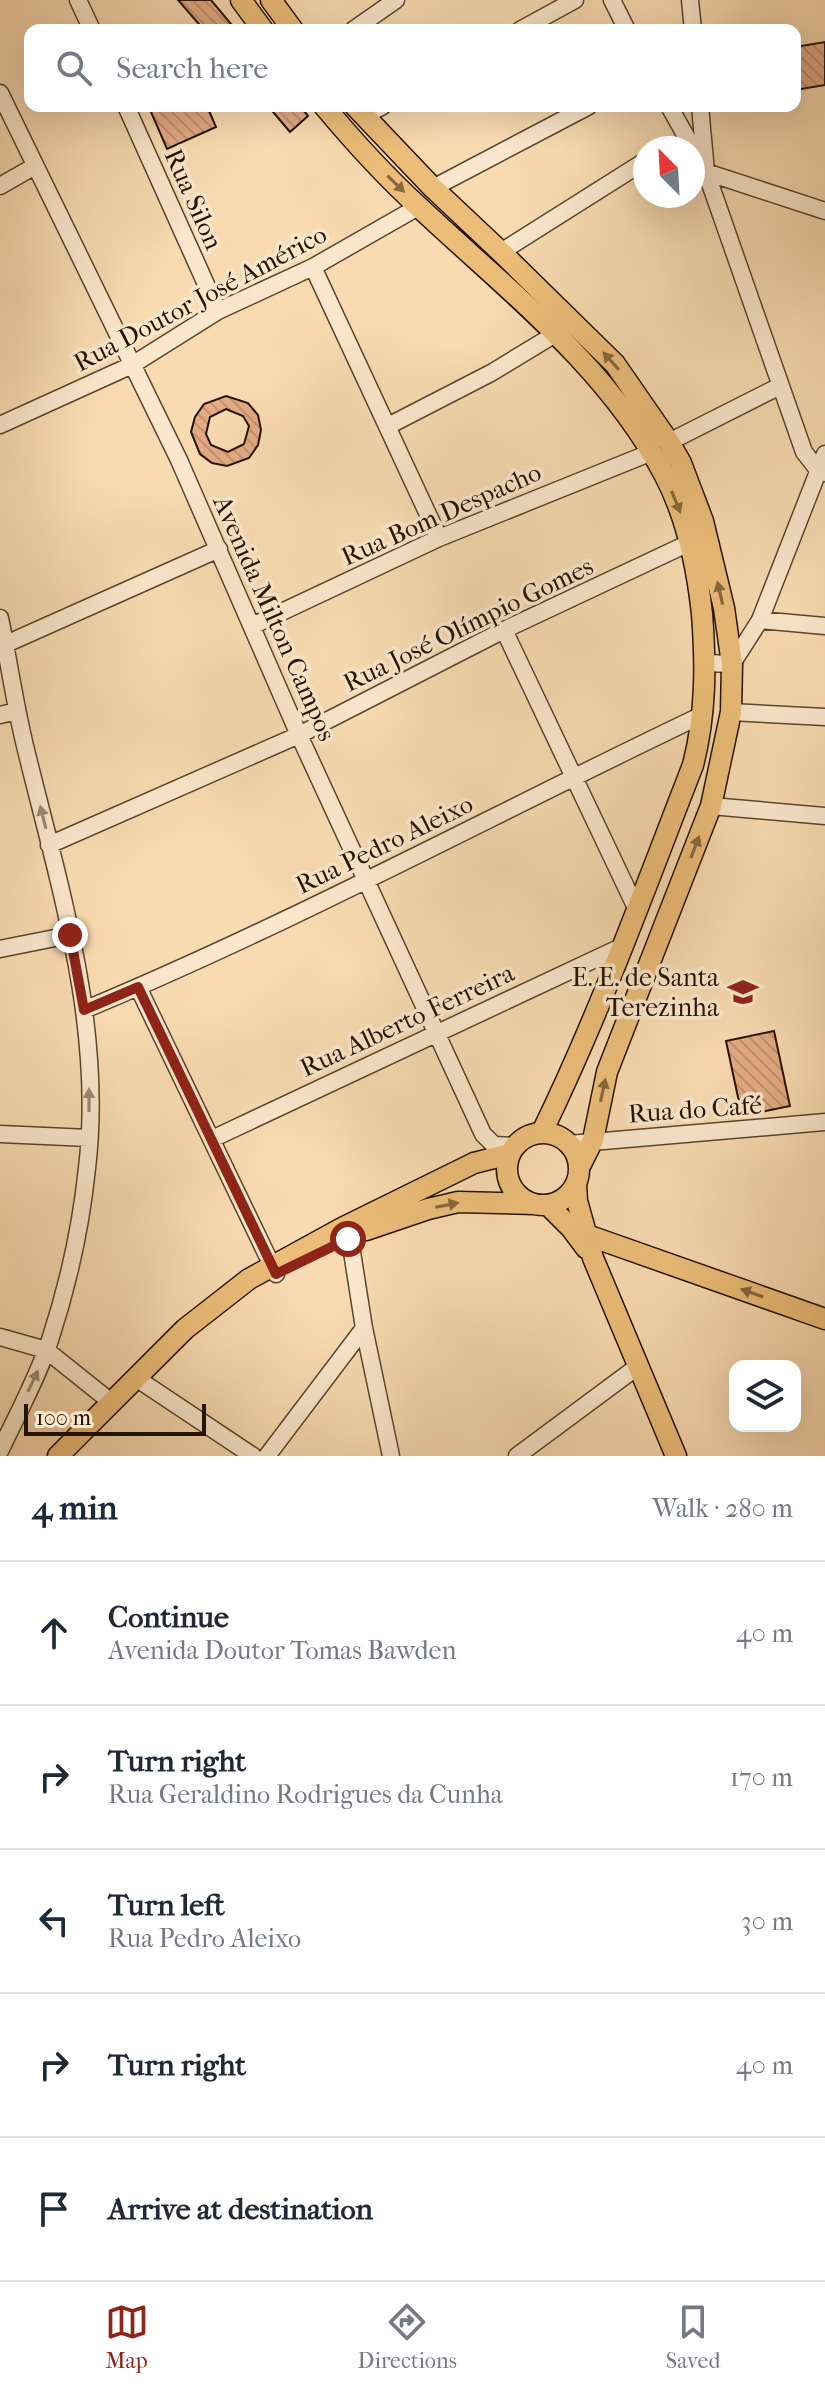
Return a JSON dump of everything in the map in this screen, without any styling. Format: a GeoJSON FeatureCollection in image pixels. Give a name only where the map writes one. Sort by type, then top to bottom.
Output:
{"type":"FeatureCollection","features":[{"type":"Feature","properties":{"kind":"main road"},"geometry":{"type":"LineString","coordinates":[[241,0],[259,24]]}},
{"type":"Feature","properties":{"kind":"main road"},"geometry":{"type":"LineString","coordinates":[[271,0],[289,24]]}},
{"type":"Feature","properties":{"kind":"main road"},"geometry":{"type":"LineString","coordinates":[[329,112],[363,152],[418,207],[557,333],[661,447],[681,463],[703,521],[724,608],[732,664],[731,712],[711,806],[607,1072],[593,1140],[581,1164],[576,1184],[577,1201],[593,1258],[676,1456]]}},
{"type":"Feature","properties":{"kind":"main road"},"geometry":{"type":"LineString","coordinates":[[361,112],[433,188],[615,364],[661,447],[700,593],[706,663],[702,715],[693,765],[577,1061],[542,1132]]}},
{"type":"Feature","properties":{"kind":"main road"},"geometry":{"type":"LineString","coordinates":[[363,152],[381,133]]}},
{"type":"Feature","properties":{"kind":"main road"},"geometry":{"type":"LineString","coordinates":[[58,1456],[111,1402],[274,1269],[474,1163],[512,1150],[527,1136],[542,1132],[561,1136],[581,1164]]}},
{"type":"Feature","properties":{"kind":"main road"},"geometry":{"type":"LineString","coordinates":[[512,1150],[507,1166],[508,1179],[514,1190],[523,1199],[541,1204],[571,1228],[593,1258]]}},
{"type":"Feature","properties":{"kind":"main road"},"geometry":{"type":"LineString","coordinates":[[345,1234],[458,1202],[541,1204],[569,1194],[576,1184]]}},
{"type":"Feature","properties":{"kind":"main road"},"geometry":{"type":"LineString","coordinates":[[587,1235],[825,1319]]}},
{"type":"Feature","properties":{"kind":"main road"},"geometry":{"type":"LineString","coordinates":[[71,1456],[140,1381]]}},
{"type":"Feature","properties":{"kind":"street"},"geometry":{"type":"LineString","coordinates":[[78,0],[89,24]]}},
{"type":"Feature","properties":{"kind":"street"},"geometry":{"type":"LineString","coordinates":[[362,24],[396,0]]}},
{"type":"Feature","properties":{"kind":"street"},"geometry":{"type":"LineString","coordinates":[[531,24],[575,0]]}},
{"type":"Feature","properties":{"kind":"street"},"geometry":{"type":"LineString","coordinates":[[612,0],[624,24]]}},
{"type":"Feature","properties":{"kind":"street"},"geometry":{"type":"LineString","coordinates":[[690,0],[692,24]]}},
{"type":"Feature","properties":{"kind":"street","name":"Avenida Milton Campos"},"geometry":{"type":"LineString","coordinates":[[0,93],[179,460],[299,735],[369,881],[483,1134],[494,1145],[512,1150]]}},
{"type":"Feature","properties":{"kind":"street","name":"Rua Silon"},"geometry":{"type":"LineString","coordinates":[[129,112],[218,311]]}},
{"type":"Feature","properties":{"kind":"street"},"geometry":{"type":"LineString","coordinates":[[433,188],[578,112]]}},
{"type":"Feature","properties":{"kind":"street"},"geometry":{"type":"LineString","coordinates":[[671,112],[681,136]]}},
{"type":"Feature","properties":{"kind":"street"},"geometry":{"type":"LineString","coordinates":[[701,112],[706,172],[807,458],[822,472]]}},
{"type":"Feature","properties":{"kind":"street"},"geometry":{"type":"LineString","coordinates":[[0,186],[35,166]]}},
{"type":"Feature","properties":{"kind":"street"},"geometry":{"type":"LineString","coordinates":[[501,252],[633,169]]}},
{"type":"Feature","properties":{"kind":"street"},"geometry":{"type":"LineString","coordinates":[[706,172],[825,211]]}},
{"type":"Feature","properties":{"kind":"street","name":"Rua Doutor José Américo"},"geometry":{"type":"LineString","coordinates":[[0,425],[132,365],[218,311],[313,267],[418,207]]}},
{"type":"Feature","properties":{"kind":"street"},"geometry":{"type":"LineString","coordinates":[[313,267],[439,538]]}},
{"type":"Feature","properties":{"kind":"street"},"geometry":{"type":"LineString","coordinates":[[388,426],[491,373],[557,333]]}},
{"type":"Feature","properties":{"kind":"street","name":"Rua Bom Despacho"},"geometry":{"type":"LineString","coordinates":[[252,626],[439,538],[661,447],[780,386]]}},
{"type":"Feature","properties":{"kind":"street"},"geometry":{"type":"LineString","coordinates":[[706,663],[732,664],[760,620],[822,472],[825,454]]}},
{"type":"Feature","properties":{"kind":"street","name":"Rua José Olímpio Gomes"},"geometry":{"type":"LineString","coordinates":[[49,845],[299,735],[504,630],[689,543]]}},
{"type":"Feature","properties":{"kind":"street"},"geometry":{"type":"LineString","coordinates":[[6,644],[219,549]]}},
{"type":"Feature","properties":{"kind":"street"},"geometry":{"type":"LineString","coordinates":[[0,618],[6,644],[8,713],[49,845],[70,935],[84,1010],[89,1067],[88,1167],[72,1262],[46,1350],[0,1451]]}},
{"type":"Feature","properties":{"kind":"street"},"geometry":{"type":"LineString","coordinates":[[760,620],[825,626]]}},
{"type":"Feature","properties":{"kind":"street"},"geometry":{"type":"LineString","coordinates":[[504,630],[637,910]]}},
{"type":"Feature","properties":{"kind":"street"},"geometry":{"type":"LineString","coordinates":[[731,712],[825,717]]}},
{"type":"Feature","properties":{"kind":"street","name":"Rua Pedro Aleixo"},"geometry":{"type":"LineString","coordinates":[[84,1010],[369,881],[572,777],[702,715]]}},
{"type":"Feature","properties":{"kind":"street"},"geometry":{"type":"LineString","coordinates":[[711,806],[825,816]]}},
{"type":"Feature","properties":{"kind":"street"},"geometry":{"type":"LineString","coordinates":[[0,949],[70,935]]}},
{"type":"Feature","properties":{"kind":"street","name":"Rua Alberto Ferreira"},"geometry":{"type":"LineString","coordinates":[[212,1139],[623,946]]}},
{"type":"Feature","properties":{"kind":"street"},"geometry":{"type":"LineString","coordinates":[[138,987],[274,1269]]}},
{"type":"Feature","properties":{"kind":"street","name":"Rua do Café"},"geometry":{"type":"LineString","coordinates":[[569,1144],[825,1122]]}},
{"type":"Feature","properties":{"kind":"street"},"geometry":{"type":"LineString","coordinates":[[0,1134],[89,1138]]}},
{"type":"Feature","properties":{"kind":"street"},"geometry":{"type":"LineString","coordinates":[[345,1234],[391,1456]]}},
{"type":"Feature","properties":{"kind":"street"},"geometry":{"type":"LineString","coordinates":[[267,1456],[364,1328]]}},
{"type":"Feature","properties":{"kind":"street"},"geometry":{"type":"LineString","coordinates":[[0,1337],[46,1350],[111,1402]]}},
{"type":"Feature","properties":{"kind":"street"},"geometry":{"type":"LineString","coordinates":[[517,1456],[637,1367]]}},
{"type":"Feature","properties":{"kind":"street"},"geometry":{"type":"LineString","coordinates":[[140,1381],[253,1456]]}},
{"type":"Feature","properties":{"kind":"building"},"geometry":{"type":"Polygon","coordinates":[[[178,0],[211,0],[231,24],[199,24],[178,0]]]}},
{"type":"Feature","properties":{"kind":"building"},"geometry":{"type":"Polygon","coordinates":[[[825,42],[825,85],[801,89],[801,46],[825,42]]]}},
{"type":"Feature","properties":{"kind":"building"},"geometry":{"type":"Polygon","coordinates":[[[151,112],[210,112],[216,127],[167,149],[151,112]]]}},
{"type":"Feature","properties":{"kind":"building"},"geometry":{"type":"Polygon","coordinates":[[[273,112],[305,112],[308,116],[290,132],[273,112]]]}},
{"type":"Feature","properties":{"kind":"building"},"geometry":{"type":"Polygon","coordinates":[[[226,396],[248,403],[258,415],[261,430],[258,445],[249,458],[227,466],[212,463],[200,454],[191,432],[195,417],[204,404],[226,396]],[[226,409],[210,417],[206,434],[211,445],[228,452],[244,444],[249,426],[243,416],[226,409]]]}},
{"type":"Feature","properties":{"kind":"building"},"geometry":{"type":"Polygon","coordinates":[[[774,1031],[790,1106],[742,1116],[726,1041],[774,1031]]]}},
{"type":"Feature","properties":{"kind":"place","name":"E. E. de Santa Terezinha"},"geometry":{"type":"Point","coordinates":[743,992]}},
{"type":"Feature","properties":{"kind":"route"},"geometry":{"type":"LineString","coordinates":[[70,935],[84,1010],[138,987],[276,1274],[348,1239]]}}]}
